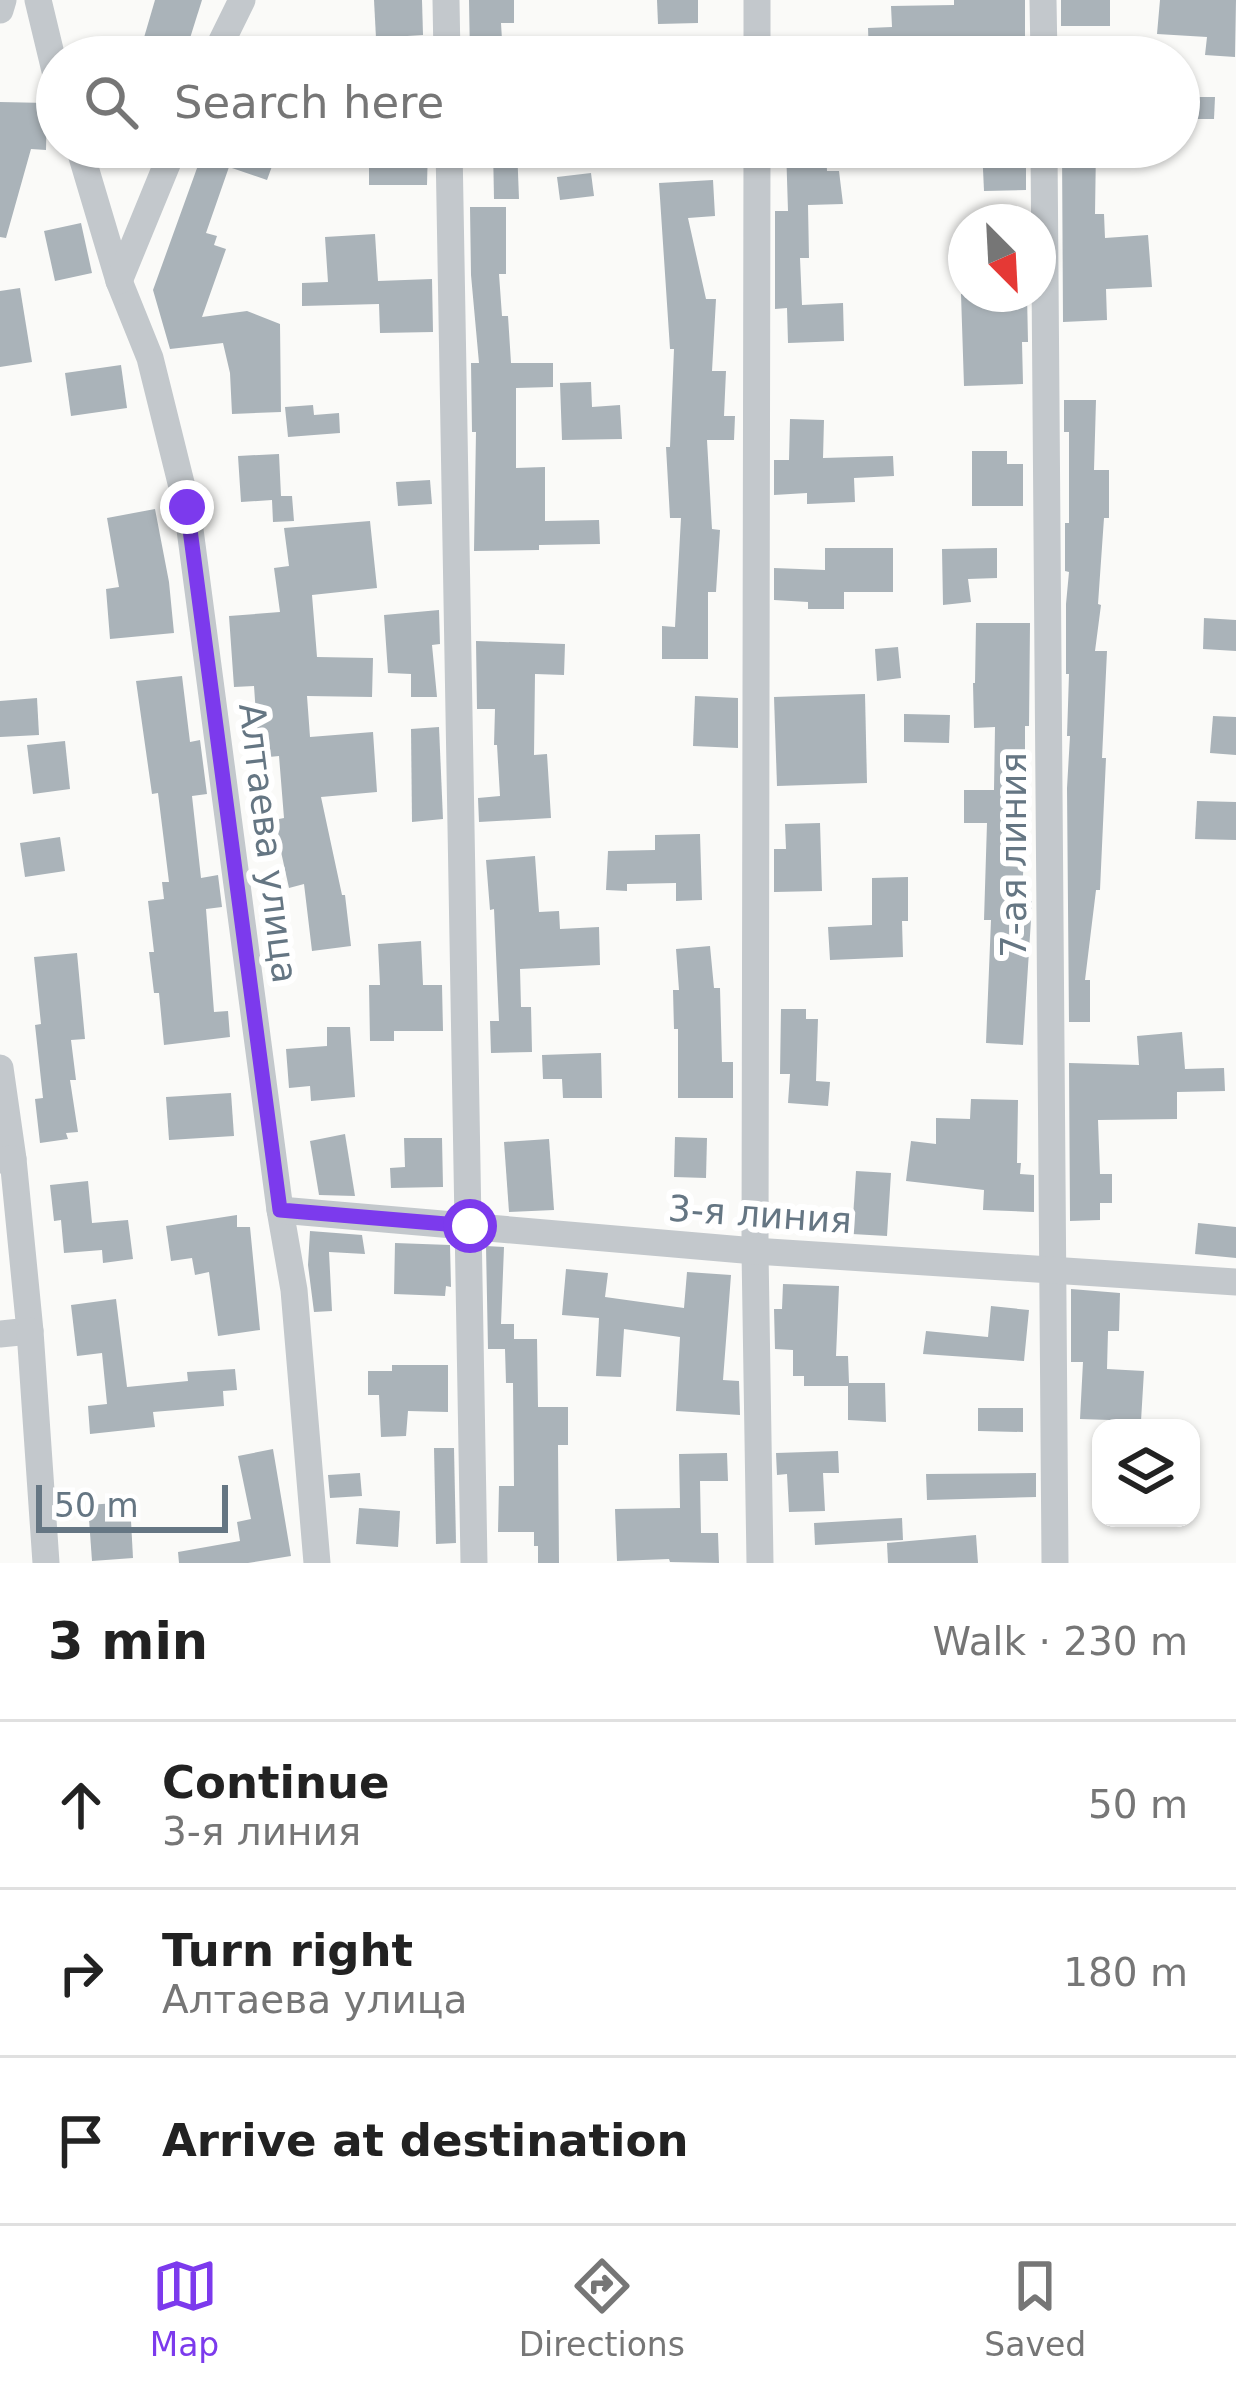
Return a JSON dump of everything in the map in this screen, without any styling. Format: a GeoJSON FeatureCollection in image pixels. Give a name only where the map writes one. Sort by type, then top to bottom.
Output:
{"type":"FeatureCollection","features":[{"type":"Feature","properties":{"kind":"street"},"geometry":{"type":"LineString","coordinates":[[0,10],[4,0]]}},
{"type":"Feature","properties":{"kind":"street"},"geometry":{"type":"LineString","coordinates":[[38,0],[47,36]]}},
{"type":"Feature","properties":{"kind":"street"},"geometry":{"type":"LineString","coordinates":[[224,36],[242,0]]}},
{"type":"Feature","properties":{"kind":"street"},"geometry":{"type":"LineString","coordinates":[[446,0],[447,36]]}},
{"type":"Feature","properties":{"kind":"street"},"geometry":{"type":"LineString","coordinates":[[757,36],[758,0]]}},
{"type":"Feature","properties":{"kind":"street"},"geometry":{"type":"LineString","coordinates":[[1043,0],[1044,36]]}},
{"type":"Feature","properties":{"kind":"street","name":"Алтаева улица"},"geometry":{"type":"LineString","coordinates":[[85,168],[118,280],[150,358],[187,507],[294,1290],[317,1563]]}},
{"type":"Feature","properties":{"kind":"street"},"geometry":{"type":"LineString","coordinates":[[118,280],[165,168]]}},
{"type":"Feature","properties":{"kind":"street"},"geometry":{"type":"LineString","coordinates":[[449,168],[474,1563]]}},
{"type":"Feature","properties":{"kind":"street"},"geometry":{"type":"LineString","coordinates":[[757,168],[755,1251],[760,1563]]}},
{"type":"Feature","properties":{"kind":"street","name":"7-ая линия"},"geometry":{"type":"LineString","coordinates":[[1044,168],[1054,1563]]}},
{"type":"Feature","properties":{"kind":"street"},"geometry":{"type":"LineString","coordinates":[[0,1068],[6,1160],[30,1331],[46,1563]]}},
{"type":"Feature","properties":{"kind":"street","name":"3-я линия"},"geometry":{"type":"LineString","coordinates":[[280,1210],[755,1251],[1236,1282]]}},
{"type":"Feature","properties":{"kind":"street"},"geometry":{"type":"LineString","coordinates":[[0,1334],[30,1331]]}},
{"type":"Feature","properties":{"kind":"building"},"geometry":{"type":"Polygon","coordinates":[[[155,0],[202,0],[191,36],[144,36],[155,0]]]}},
{"type":"Feature","properties":{"kind":"building"},"geometry":{"type":"Polygon","coordinates":[[[374,0],[422,0],[423,35],[376,36],[374,0]]]}},
{"type":"Feature","properties":{"kind":"building"},"geometry":{"type":"Polygon","coordinates":[[[469,0],[514,0],[514,23],[501,23],[502,36],[470,36],[469,0]]]}},
{"type":"Feature","properties":{"kind":"building"},"geometry":{"type":"Polygon","coordinates":[[[657,0],[698,0],[698,23],[658,24],[657,0]]]}},
{"type":"Feature","properties":{"kind":"building"},"geometry":{"type":"Polygon","coordinates":[[[954,0],[1025,0],[1025,36],[868,36],[868,28],[892,27],[891,6],[954,5],[954,0]]]}},
{"type":"Feature","properties":{"kind":"building"},"geometry":{"type":"Polygon","coordinates":[[[1061,0],[1110,0],[1110,26],[1061,26],[1061,0]]]}},
{"type":"Feature","properties":{"kind":"building"},"geometry":{"type":"Polygon","coordinates":[[[1160,0],[1236,0],[1235,57],[1205,55],[1207,37],[1157,34],[1160,0]]]}},
{"type":"Feature","properties":{"kind":"building"},"geometry":{"type":"Polygon","coordinates":[[[1200,97],[1215,97],[1214,119],[1200,119],[1200,97]]]}},
{"type":"Feature","properties":{"kind":"building"},"geometry":{"type":"Polygon","coordinates":[[[0,102],[36,103],[36,149],[31,149],[6,238],[0,237],[0,102]]]}},
{"type":"Feature","properties":{"kind":"building"},"geometry":{"type":"Polygon","coordinates":[[[197,168],[229,168],[206,233],[217,236],[214,245],[226,249],[202,317],[247,311],[280,324],[281,412],[232,414],[223,343],[170,349],[153,290],[197,168]]]}},
{"type":"Feature","properties":{"kind":"building"},"geometry":{"type":"Polygon","coordinates":[[[232,168],[271,168],[267,180],[232,168]]]}},
{"type":"Feature","properties":{"kind":"building"},"geometry":{"type":"Polygon","coordinates":[[[369,168],[427,168],[427,185],[369,185],[369,168]]]}},
{"type":"Feature","properties":{"kind":"building"},"geometry":{"type":"Polygon","coordinates":[[[493,168],[518,168],[519,199],[494,199],[493,168]]]}},
{"type":"Feature","properties":{"kind":"building"},"geometry":{"type":"Polygon","coordinates":[[[787,168],[839,171],[843,204],[808,205],[809,258],[800,258],[802,305],[843,303],[844,341],[788,343],[787,308],[775,309],[775,211],[788,211],[787,168]]]}},
{"type":"Feature","properties":{"kind":"building"},"geometry":{"type":"Polygon","coordinates":[[[983,168],[1026,168],[1026,190],[984,191],[983,168]]]}},
{"type":"Feature","properties":{"kind":"building"},"geometry":{"type":"Polygon","coordinates":[[[1062,168],[1096,168],[1095,214],[1104,214],[1105,238],[1148,235],[1152,287],[1106,289],[1107,320],[1063,322],[1062,168]]]}},
{"type":"Feature","properties":{"kind":"building"},"geometry":{"type":"Polygon","coordinates":[[[591,173],[594,196],[560,200],[557,177],[591,173]]]}},
{"type":"Feature","properties":{"kind":"building"},"geometry":{"type":"Polygon","coordinates":[[[713,180],[715,216],[688,218],[706,299],[716,299],[712,371],[726,371],[724,416],[735,416],[734,440],[707,440],[712,529],[720,530],[716,592],[708,592],[708,659],[662,659],[662,626],[675,627],[681,518],[670,518],[666,447],[670,447],[674,349],[670,349],[659,183],[713,180]]]}},
{"type":"Feature","properties":{"kind":"building"},"geometry":{"type":"Polygon","coordinates":[[[470,207],[506,207],[506,274],[499,274],[511,363],[553,363],[553,387],[516,388],[516,468],[545,467],[545,521],[599,520],[600,544],[474,551],[476,432],[472,432],[471,363],[479,363],[470,207]]]}},
{"type":"Feature","properties":{"kind":"building"},"geometry":{"type":"Polygon","coordinates":[[[81,223],[92,273],[55,281],[44,231],[81,223]]]}},
{"type":"Feature","properties":{"kind":"building"},"geometry":{"type":"Polygon","coordinates":[[[375,234],[378,281],[432,279],[433,332],[380,333],[379,304],[302,306],[302,283],[328,282],[325,237],[375,234]]]}},
{"type":"Feature","properties":{"kind":"building"},"geometry":{"type":"Polygon","coordinates":[[[20,288],[32,362],[0,367],[0,291],[20,288]]]}},
{"type":"Feature","properties":{"kind":"building"},"geometry":{"type":"Polygon","coordinates":[[[962,312],[1027,312],[1023,384],[964,386],[962,312]]]}},
{"type":"Feature","properties":{"kind":"building"},"geometry":{"type":"Polygon","coordinates":[[[121,365],[127,408],[71,416],[65,373],[121,365]]]}},
{"type":"Feature","properties":{"kind":"building"},"geometry":{"type":"Polygon","coordinates":[[[591,382],[592,407],[620,405],[622,439],[562,440],[560,383],[591,382]]]}},
{"type":"Feature","properties":{"kind":"building"},"geometry":{"type":"Polygon","coordinates":[[[1064,400],[1096,400],[1094,470],[1109,470],[1109,518],[1104,518],[1095,651],[1107,651],[1102,758],[1106,758],[1100,890],[1096,890],[1085,980],[1090,980],[1090,1022],[1069,1022],[1069,572],[1065,571],[1065,523],[1069,523],[1069,432],[1064,432],[1064,400]]]}},
{"type":"Feature","properties":{"kind":"building"},"geometry":{"type":"Polygon","coordinates":[[[313,405],[314,415],[339,413],[340,433],[288,437],[285,407],[313,405]]]}},
{"type":"Feature","properties":{"kind":"building"},"geometry":{"type":"Polygon","coordinates":[[[790,419],[824,420],[823,458],[893,456],[894,476],[854,478],[855,502],[807,504],[807,493],[774,495],[774,460],[789,460],[790,419]]]}},
{"type":"Feature","properties":{"kind":"building"},"geometry":{"type":"Polygon","coordinates":[[[972,451],[1007,451],[1007,464],[1023,464],[1023,506],[972,506],[972,451]]]}},
{"type":"Feature","properties":{"kind":"building"},"geometry":{"type":"Polygon","coordinates":[[[279,454],[281,496],[292,496],[294,521],[273,522],[272,500],[241,502],[238,456],[279,454]]]}},
{"type":"Feature","properties":{"kind":"building"},"geometry":{"type":"Polygon","coordinates":[[[430,480],[432,504],[398,506],[396,482],[430,480]]]}},
{"type":"Feature","properties":{"kind":"building"},"geometry":{"type":"Polygon","coordinates":[[[155,509],[174,633],[110,639],[106,589],[119,587],[107,518],[155,509]]]}},
{"type":"Feature","properties":{"kind":"building"},"geometry":{"type":"Polygon","coordinates":[[[370,521],[377,588],[312,595],[317,657],[373,658],[372,697],[307,696],[310,737],[373,732],[377,792],[321,797],[345,895],[351,946],[312,951],[304,884],[289,888],[274,820],[284,818],[279,756],[259,758],[254,686],[234,687],[229,616],[280,612],[274,568],[289,566],[284,528],[370,521]]]}},
{"type":"Feature","properties":{"kind":"building"},"geometry":{"type":"Polygon","coordinates":[[[825,548],[893,548],[893,592],[844,592],[844,609],[808,609],[808,602],[774,600],[774,568],[825,570],[825,548]]]}},
{"type":"Feature","properties":{"kind":"building"},"geometry":{"type":"Polygon","coordinates":[[[997,548],[997,578],[968,579],[971,602],[943,605],[942,549],[997,548]]]}},
{"type":"Feature","properties":{"kind":"building"},"geometry":{"type":"Polygon","coordinates":[[[439,610],[440,644],[432,645],[437,697],[411,697],[411,674],[388,673],[384,615],[439,610]]]}},
{"type":"Feature","properties":{"kind":"building"},"geometry":{"type":"Polygon","coordinates":[[[1204,618],[1236,620],[1236,651],[1203,649],[1204,618]]]}},
{"type":"Feature","properties":{"kind":"building"},"geometry":{"type":"Polygon","coordinates":[[[976,623],[1030,623],[1022,901],[1032,904],[1023,1045],[986,1043],[991,920],[984,920],[987,823],[964,823],[964,790],[994,790],[995,727],[974,728],[976,623]]]}},
{"type":"Feature","properties":{"kind":"building"},"geometry":{"type":"Polygon","coordinates":[[[476,641],[565,644],[564,675],[535,674],[534,755],[547,754],[551,818],[479,822],[478,798],[500,796],[495,709],[477,709],[476,641]]]}},
{"type":"Feature","properties":{"kind":"building"},"geometry":{"type":"Polygon","coordinates":[[[898,647],[901,678],[877,681],[875,649],[898,647]]]}},
{"type":"Feature","properties":{"kind":"building"},"geometry":{"type":"Polygon","coordinates":[[[182,676],[190,742],[200,740],[207,794],[192,796],[201,878],[218,875],[222,907],[206,909],[214,1012],[228,1011],[230,1037],[164,1045],[149,952],[154,952],[148,901],[164,899],[162,882],[169,882],[136,681],[182,676]]]}},
{"type":"Feature","properties":{"kind":"building"},"geometry":{"type":"Polygon","coordinates":[[[865,694],[867,783],[777,786],[774,697],[865,694]]]}},
{"type":"Feature","properties":{"kind":"building"},"geometry":{"type":"Polygon","coordinates":[[[695,696],[738,698],[738,748],[693,746],[695,696]]]}},
{"type":"Feature","properties":{"kind":"building"},"geometry":{"type":"Polygon","coordinates":[[[37,698],[39,735],[0,737],[0,701],[37,698]]]}},
{"type":"Feature","properties":{"kind":"building"},"geometry":{"type":"Polygon","coordinates":[[[904,714],[950,715],[949,743],[904,742],[904,714]]]}},
{"type":"Feature","properties":{"kind":"building"},"geometry":{"type":"Polygon","coordinates":[[[1213,716],[1236,717],[1236,755],[1210,753],[1213,716]]]}},
{"type":"Feature","properties":{"kind":"building"},"geometry":{"type":"Polygon","coordinates":[[[439,727],[443,819],[412,822],[411,729],[439,727]]]}},
{"type":"Feature","properties":{"kind":"building"},"geometry":{"type":"Polygon","coordinates":[[[65,741],[70,789],[33,794],[27,745],[65,741]]]}},
{"type":"Feature","properties":{"kind":"building"},"geometry":{"type":"Polygon","coordinates":[[[1197,801],[1236,802],[1236,840],[1195,839],[1197,801]]]}},
{"type":"Feature","properties":{"kind":"building"},"geometry":{"type":"Polygon","coordinates":[[[820,823],[822,891],[774,892],[774,849],[786,849],[785,824],[820,823]]]}},
{"type":"Feature","properties":{"kind":"building"},"geometry":{"type":"Polygon","coordinates":[[[700,834],[702,900],[676,901],[676,883],[627,884],[627,891],[606,890],[608,851],[655,850],[655,835],[700,834]]]}},
{"type":"Feature","properties":{"kind":"building"},"geometry":{"type":"Polygon","coordinates":[[[60,837],[65,871],[25,877],[20,843],[60,837]]]}},
{"type":"Feature","properties":{"kind":"building"},"geometry":{"type":"Polygon","coordinates":[[[535,856],[539,912],[559,911],[560,929],[599,927],[600,965],[520,969],[521,1007],[531,1007],[532,1052],[491,1053],[490,1021],[499,1021],[494,909],[490,910],[486,860],[535,856]]]}},
{"type":"Feature","properties":{"kind":"building"},"geometry":{"type":"Polygon","coordinates":[[[908,877],[903,957],[830,960],[828,927],[872,925],[872,878],[908,877]]]}},
{"type":"Feature","properties":{"kind":"building"},"geometry":{"type":"Polygon","coordinates":[[[421,941],[423,985],[442,985],[443,1031],[394,1031],[394,1041],[370,1041],[369,985],[380,985],[378,944],[421,941]]]}},
{"type":"Feature","properties":{"kind":"building"},"geometry":{"type":"Polygon","coordinates":[[[710,946],[714,988],[720,988],[722,1062],[733,1062],[733,1098],[678,1098],[676,949],[710,946]]]}},
{"type":"Feature","properties":{"kind":"building"},"geometry":{"type":"Polygon","coordinates":[[[77,953],[85,1039],[71,1040],[76,1080],[70,1080],[78,1132],[66,1133],[68,1139],[40,1143],[35,1099],[43,1098],[35,1025],[41,1024],[34,957],[77,953]]]}},
{"type":"Feature","properties":{"kind":"building"},"geometry":{"type":"Polygon","coordinates":[[[781,1009],[806,1009],[806,1019],[818,1019],[816,1081],[830,1082],[828,1106],[788,1103],[790,1074],[780,1074],[781,1009]]]}},
{"type":"Feature","properties":{"kind":"building"},"geometry":{"type":"Polygon","coordinates":[[[327,1027],[350,1027],[355,1097],[311,1101],[310,1086],[289,1088],[286,1049],[327,1046],[327,1027]]]}},
{"type":"Feature","properties":{"kind":"building"},"geometry":{"type":"Polygon","coordinates":[[[1182,1032],[1185,1069],[1224,1068],[1225,1091],[1177,1092],[1177,1119],[1098,1120],[1100,1174],[1112,1174],[1112,1203],[1100,1203],[1100,1220],[1070,1221],[1069,1063],[1139,1065],[1137,1036],[1182,1032]]]}},
{"type":"Feature","properties":{"kind":"building"},"geometry":{"type":"Polygon","coordinates":[[[601,1053],[602,1098],[563,1098],[562,1079],[543,1079],[542,1055],[601,1053]]]}},
{"type":"Feature","properties":{"kind":"building"},"geometry":{"type":"Polygon","coordinates":[[[231,1093],[234,1136],[169,1140],[166,1097],[231,1093]]]}},
{"type":"Feature","properties":{"kind":"building"},"geometry":{"type":"Polygon","coordinates":[[[971,1099],[1018,1100],[1017,1163],[1021,1163],[1020,1174],[1034,1175],[1034,1212],[983,1210],[984,1190],[906,1181],[911,1141],[936,1144],[936,1118],[970,1119],[971,1099]]]}},
{"type":"Feature","properties":{"kind":"building"},"geometry":{"type":"Polygon","coordinates":[[[345,1134],[355,1196],[319,1195],[310,1141],[345,1134]]]}},
{"type":"Feature","properties":{"kind":"building"},"geometry":{"type":"Polygon","coordinates":[[[675,1137],[707,1138],[706,1178],[674,1177],[675,1137]]]}},
{"type":"Feature","properties":{"kind":"building"},"geometry":{"type":"Polygon","coordinates":[[[404,1138],[442,1138],[443,1187],[391,1188],[390,1168],[405,1167],[404,1138]]]}},
{"type":"Feature","properties":{"kind":"building"},"geometry":{"type":"Polygon","coordinates":[[[549,1139],[554,1210],[509,1212],[504,1142],[549,1139]]]}},
{"type":"Feature","properties":{"kind":"building"},"geometry":{"type":"Polygon","coordinates":[[[856,1171],[891,1173],[887,1236],[852,1234],[856,1171]]]}},
{"type":"Feature","properties":{"kind":"building"},"geometry":{"type":"Polygon","coordinates":[[[88,1181],[92,1223],[128,1220],[133,1259],[103,1263],[102,1250],[64,1253],[61,1220],[54,1221],[50,1185],[88,1181]]]}},
{"type":"Feature","properties":{"kind":"building"},"geometry":{"type":"Polygon","coordinates":[[[237,1215],[237,1227],[250,1227],[260,1330],[218,1336],[209,1272],[195,1275],[192,1258],[171,1261],[166,1226],[237,1215]]]}},
{"type":"Feature","properties":{"kind":"building"},"geometry":{"type":"Polygon","coordinates":[[[1198,1223],[1236,1227],[1236,1258],[1195,1254],[1198,1223]]]}},
{"type":"Feature","properties":{"kind":"building"},"geometry":{"type":"Polygon","coordinates":[[[310,1231],[362,1235],[365,1254],[329,1252],[332,1311],[314,1312],[308,1265],[310,1231]]]}},
{"type":"Feature","properties":{"kind":"building"},"geometry":{"type":"Polygon","coordinates":[[[395,1243],[450,1245],[451,1287],[446,1286],[445,1296],[394,1294],[395,1243]]]}},
{"type":"Feature","properties":{"kind":"building"},"geometry":{"type":"Polygon","coordinates":[[[486,1246],[504,1247],[501,1324],[514,1324],[514,1339],[537,1339],[538,1407],[568,1407],[568,1445],[558,1445],[559,1563],[538,1563],[534,1532],[498,1532],[499,1486],[514,1486],[513,1383],[506,1383],[505,1349],[488,1349],[486,1246]]]}},
{"type":"Feature","properties":{"kind":"building"},"geometry":{"type":"Polygon","coordinates":[[[566,1269],[608,1273],[605,1297],[684,1308],[687,1272],[731,1275],[723,1380],[739,1381],[740,1415],[676,1411],[680,1337],[624,1329],[621,1377],[596,1376],[599,1318],[562,1315],[566,1269]]]}},
{"type":"Feature","properties":{"kind":"building"},"geometry":{"type":"Polygon","coordinates":[[[783,1284],[839,1286],[836,1356],[848,1356],[849,1383],[885,1383],[886,1422],[848,1420],[848,1386],[804,1386],[804,1376],[793,1376],[793,1350],[775,1349],[774,1309],[782,1309],[783,1284]]]}},
{"type":"Feature","properties":{"kind":"building"},"geometry":{"type":"Polygon","coordinates":[[[1071,1289],[1120,1293],[1119,1331],[1108,1331],[1107,1369],[1144,1371],[1141,1419],[1080,1419],[1083,1362],[1071,1362],[1071,1289]]]}},
{"type":"Feature","properties":{"kind":"building"},"geometry":{"type":"Polygon","coordinates":[[[116,1299],[127,1387],[188,1381],[187,1372],[235,1369],[237,1390],[223,1391],[224,1406],[153,1412],[155,1427],[90,1434],[88,1406],[107,1404],[102,1353],[77,1356],[71,1305],[116,1299]]]}},
{"type":"Feature","properties":{"kind":"building"},"geometry":{"type":"Polygon","coordinates":[[[991,1306],[1029,1310],[1024,1361],[923,1354],[926,1331],[988,1337],[991,1306]]]}},
{"type":"Feature","properties":{"kind":"building"},"geometry":{"type":"Polygon","coordinates":[[[392,1365],[448,1365],[448,1412],[408,1411],[406,1436],[381,1437],[379,1395],[368,1395],[368,1371],[392,1371],[392,1365]]]}},
{"type":"Feature","properties":{"kind":"building"},"geometry":{"type":"Polygon","coordinates":[[[978,1408],[1023,1408],[1023,1432],[978,1431],[978,1408]]]}},
{"type":"Feature","properties":{"kind":"building"},"geometry":{"type":"Polygon","coordinates":[[[434,1448],[454,1448],[456,1543],[436,1544],[434,1448]]]}},
{"type":"Feature","properties":{"kind":"building"},"geometry":{"type":"Polygon","coordinates":[[[273,1449],[291,1556],[248,1563],[179,1563],[178,1552],[240,1541],[237,1522],[251,1519],[238,1456],[273,1449]]]}},
{"type":"Feature","properties":{"kind":"building"},"geometry":{"type":"Polygon","coordinates":[[[838,1451],[839,1473],[823,1473],[825,1511],[789,1512],[787,1474],[777,1475],[776,1453],[838,1451]]]}},
{"type":"Feature","properties":{"kind":"building"},"geometry":{"type":"Polygon","coordinates":[[[727,1453],[728,1481],[700,1481],[701,1533],[718,1533],[719,1563],[617,1561],[615,1509],[680,1508],[679,1454],[727,1453]]]}},
{"type":"Feature","properties":{"kind":"building"},"geometry":{"type":"Polygon","coordinates":[[[360,1473],[362,1496],[330,1498],[328,1475],[360,1473]]]}},
{"type":"Feature","properties":{"kind":"building"},"geometry":{"type":"Polygon","coordinates":[[[1036,1473],[1036,1497],[927,1500],[926,1474],[1036,1473]]]}},
{"type":"Feature","properties":{"kind":"building"},"geometry":{"type":"Polygon","coordinates":[[[130,1502],[133,1558],[92,1561],[88,1505],[130,1502]]]}},
{"type":"Feature","properties":{"kind":"building"},"geometry":{"type":"Polygon","coordinates":[[[359,1508],[400,1511],[398,1547],[356,1544],[359,1508]]]}},
{"type":"Feature","properties":{"kind":"building"},"geometry":{"type":"Polygon","coordinates":[[[902,1518],[903,1540],[815,1545],[814,1523],[902,1518]]]}},
{"type":"Feature","properties":{"kind":"building"},"geometry":{"type":"Polygon","coordinates":[[[976,1535],[978,1563],[888,1563],[887,1543],[976,1535]]]}},
{"type":"Feature","properties":{"kind":"route"},"geometry":{"type":"LineString","coordinates":[[187,507],[280,1210],[470,1226]]}}]}
